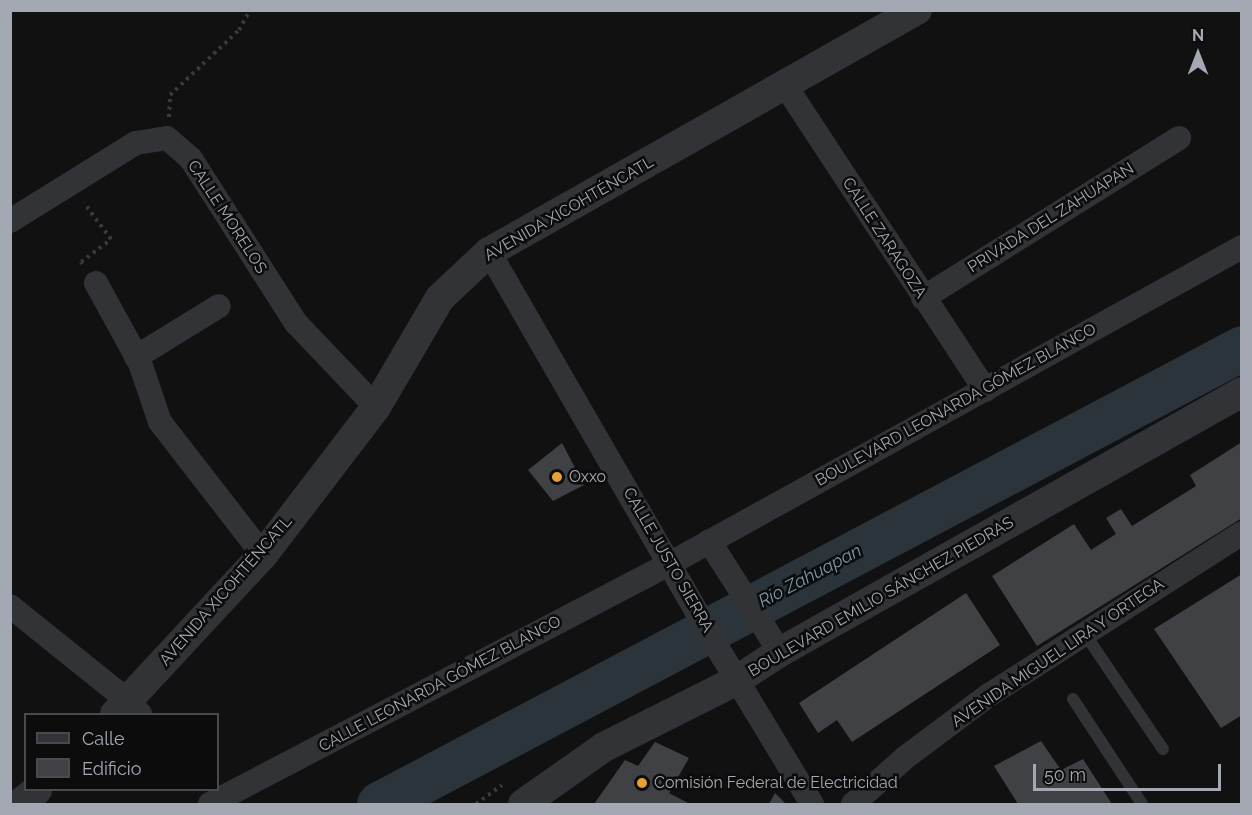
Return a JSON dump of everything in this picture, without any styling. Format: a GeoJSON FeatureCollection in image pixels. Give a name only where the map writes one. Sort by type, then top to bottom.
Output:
{"type":"FeatureCollection","features":[{"type":"Feature","properties":{"kind":"street","name":"AVENIDA XICOHTÉNCATL"},"geometry":{"type":"LineString","coordinates":[[128,710],[263,555],[376,407],[440,298],[489,252],[785,86],[898,15]]}},
{"type":"Feature","properties":{"kind":"street","name":"CALLE ZARAGOZA"},"geometry":{"type":"LineString","coordinates":[[785,86],[985,390]]}},
{"type":"Feature","properties":{"kind":"street"},"geometry":{"type":"LineString","coordinates":[[10,221],[136,143],[167,138]]}},
{"type":"Feature","properties":{"kind":"street","name":"CALLE MORELOS"},"geometry":{"type":"LineString","coordinates":[[167,138],[191,159],[296,323],[376,407]]}},
{"type":"Feature","properties":{"kind":"street","name":"PRIVADA DEL ZAHUAPAN"},"geometry":{"type":"LineString","coordinates":[[923,298],[1179,138]]}},
{"type":"Feature","properties":{"kind":"street","name":"BOULEVARD LEONARDA GÓMEZ BLANCO"},"geometry":{"type":"LineString","coordinates":[[671,563],[1242,247]]}},
{"type":"Feature","properties":{"kind":"street","name":"CALLE JUSTO SIERRA"},"geometry":{"type":"LineString","coordinates":[[489,252],[730,668],[812,804]]}},
{"type":"Feature","properties":{"kind":"street"},"geometry":{"type":"LineString","coordinates":[[96,283],[136,357],[160,422],[263,555]]}},
{"type":"Feature","properties":{"kind":"street"},"geometry":{"type":"LineString","coordinates":[[136,357],[219,306]]}},
{"type":"Feature","properties":{"kind":"street","name":"BOULEVARD EMILIO SÁNCHEZ PIEDRAS"},"geometry":{"type":"LineString","coordinates":[[523,804],[604,747],[730,668],[780,652],[1242,392]]}},
{"type":"Feature","properties":{"kind":"street","name":"AVENIDA MIGUEL LIRA Y ORTEGA"},"geometry":{"type":"LineString","coordinates":[[853,804],[906,757],[980,702],[1242,533]]}},
{"type":"Feature","properties":{"kind":"street"},"geometry":{"type":"LineString","coordinates":[[709,541],[780,652]]}},
{"type":"Feature","properties":{"kind":"street","name":"CALLE LEONARDA GÓMEZ BLANCO"},"geometry":{"type":"LineString","coordinates":[[213,798],[671,563]]}},
{"type":"Feature","properties":{"kind":"street"},"geometry":{"type":"LineString","coordinates":[[10,606],[128,710]]}},
{"type":"Feature","properties":{"kind":"street"},"geometry":{"type":"LineString","coordinates":[[19,804],[35,791]]}},
{"type":"Feature","properties":{"kind":"lane"},"geometry":{"type":"LineString","coordinates":[[1085,634],[1163,749]]}},
{"type":"Feature","properties":{"kind":"lane"},"geometry":{"type":"LineString","coordinates":[[1073,699],[1142,804]]}},
{"type":"Feature","properties":{"kind":"path"},"geometry":{"type":"LineString","coordinates":[[167,138],[170,95],[239,30],[250,10]]}},
{"type":"Feature","properties":{"kind":"path"},"geometry":{"type":"LineString","coordinates":[[70,183],[111,239],[81,262],[96,283]]}},
{"type":"Feature","properties":{"kind":"building"},"geometry":{"type":"Polygon","coordinates":[[[1242,442],[1242,518],[1037,646],[992,576],[1074,524],[1091,550],[1116,534],[1106,518],[1121,509],[1132,526],[1196,486],[1190,475],[1242,442]]]}},
{"type":"Feature","properties":{"kind":"building","name":"Oxxo"},"geometry":{"type":"Polygon","coordinates":[[[562,443],[584,485],[553,501],[528,470],[562,443]]]}},
{"type":"Feature","properties":{"kind":"building"},"geometry":{"type":"Polygon","coordinates":[[[1242,574],[1242,715],[1221,728],[1154,629],[1242,574]]]}},
{"type":"Feature","properties":{"kind":"building"},"geometry":{"type":"Polygon","coordinates":[[[966,593],[1000,645],[852,742],[837,720],[818,733],[799,703],[966,593]]]}},
{"type":"Feature","properties":{"kind":"building"},"geometry":{"type":"Polygon","coordinates":[[[1041,741],[1061,770],[1083,759],[1112,804],[1018,804],[994,766],[1041,741]]]}},
{"type":"Feature","properties":{"kind":"building","name":"Comisión Federal de Electricidad"},"geometry":{"type":"Polygon","coordinates":[[[655,742],[689,758],[669,793],[690,804],[594,804],[625,760],[638,766],[655,742]]]}},
{"type":"Feature","properties":{"kind":"building","name":"Comisión Federal de Electricidad"},"geometry":{"type":"Polygon","coordinates":[[[775,793],[786,804],[769,804],[775,793]]]}},
{"type":"Feature","properties":{"kind":"waterway","name":"Río Zahuapan"},"geometry":{"type":"LineString","coordinates":[[379,804],[1242,348]]}},
{"type":"Feature","properties":{"kind":"place","name":"Oxxo"},"geometry":{"type":"Point","coordinates":[557,477]}},
{"type":"Feature","properties":{"kind":"place","name":"Comisión Federal de Electricidad"},"geometry":{"type":"Point","coordinates":[642,783]}}]}
